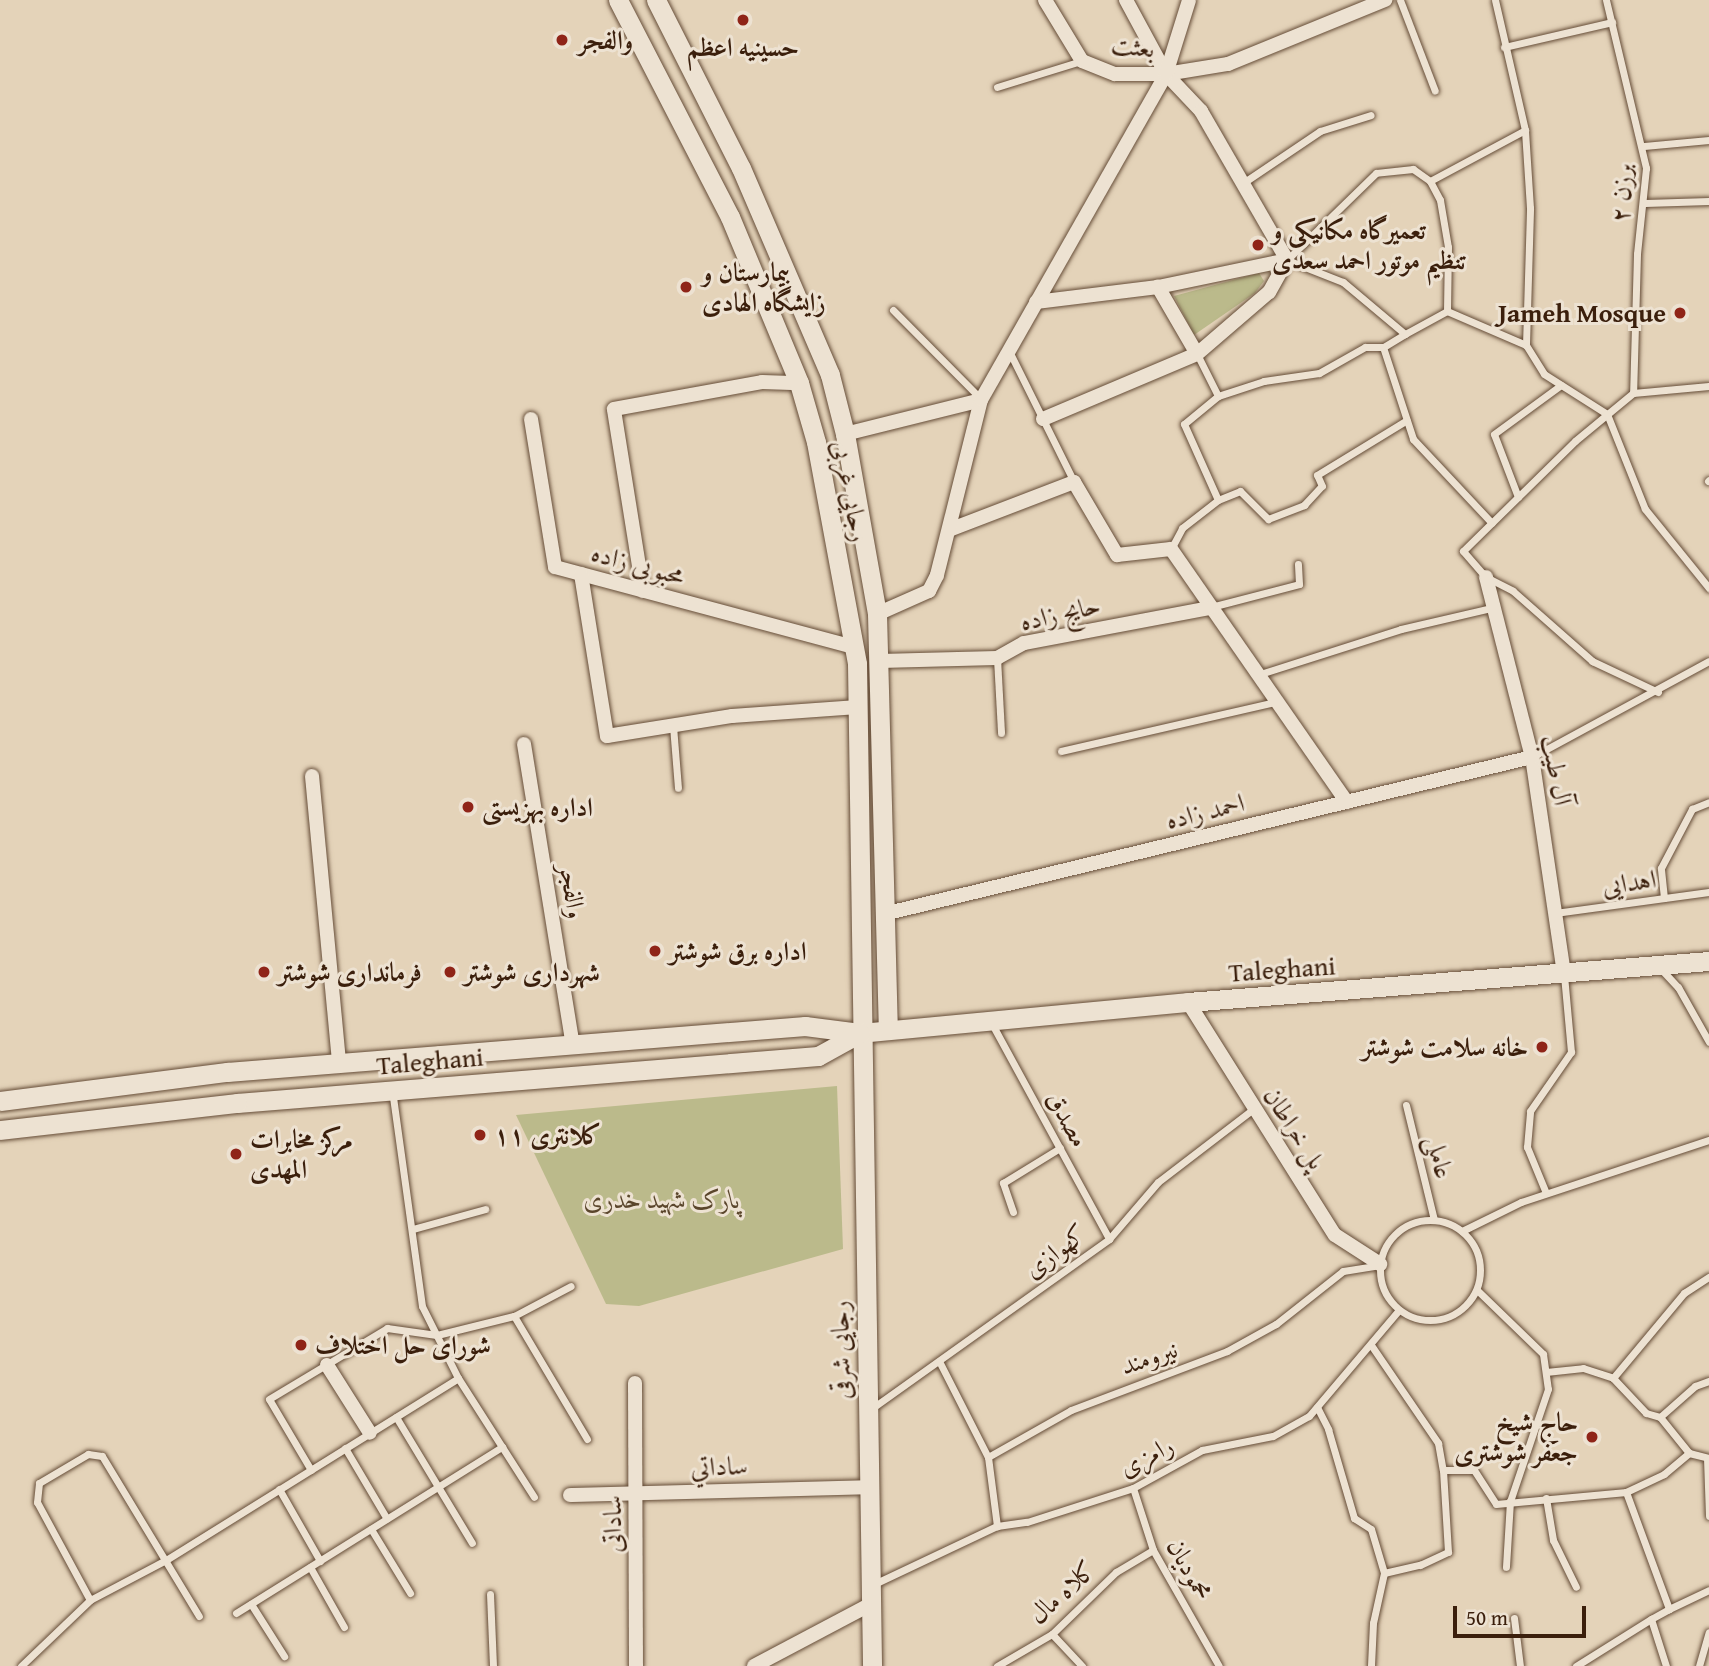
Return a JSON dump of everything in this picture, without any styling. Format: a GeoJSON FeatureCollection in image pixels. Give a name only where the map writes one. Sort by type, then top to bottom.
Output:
{"type":"FeatureCollection","features":[{"type":"Feature","properties":{"kind":"street","name":"رجایی غربی"},"geometry":{"type":"LineString","coordinates":[[618,0],[730,217],[799,383],[816,442],[854,647],[858,707],[860,1033]]}},
{"type":"Feature","properties":{"kind":"street","name":"رجایی غربی"},"geometry":{"type":"LineString","coordinates":[[656,0],[741,168],[830,375],[845,434],[877,614],[888,913],[888,1030]]}},
{"type":"Feature","properties":{"kind":"street","name":"بعثت"},"geometry":{"type":"LineString","coordinates":[[1045,0],[1082,61],[1115,74],[1166,74],[1228,64],[1385,0]]}},
{"type":"Feature","properties":{"kind":"street"},"geometry":{"type":"LineString","coordinates":[[1126,0],[1166,74],[1200,111],[1240,185],[1287,260]]}},
{"type":"Feature","properties":{"kind":"street"},"geometry":{"type":"LineString","coordinates":[[877,614],[929,591],[949,530],[981,400],[1166,74],[1189,0]]}},
{"type":"Feature","properties":{"kind":"street"},"geometry":{"type":"LineString","coordinates":[[1036,302],[1158,287],[1287,260]]}},
{"type":"Feature","properties":{"kind":"street"},"geometry":{"type":"LineString","coordinates":[[1043,419],[1197,354],[1269,292],[1287,260]]}},
{"type":"Feature","properties":{"kind":"street"},"geometry":{"type":"LineString","coordinates":[[1158,287],[1197,354]]}},
{"type":"Feature","properties":{"kind":"street"},"geometry":{"type":"LineString","coordinates":[[643,591],[614,409],[762,382],[799,383],[830,375]]}},
{"type":"Feature","properties":{"kind":"street"},"geometry":{"type":"LineString","coordinates":[[845,434],[981,400]]}},
{"type":"Feature","properties":{"kind":"street","name":"محبوبی زاده"},"geometry":{"type":"LineString","coordinates":[[531,419],[555,567],[854,647]]}},
{"type":"Feature","properties":{"kind":"street"},"geometry":{"type":"LineString","coordinates":[[949,530],[1074,482],[1117,555],[1171,549],[1209,608],[1347,802]]}},
{"type":"Feature","properties":{"kind":"street"},"geometry":{"type":"LineString","coordinates":[[581,574],[607,736],[732,716],[858,707]]}},
{"type":"Feature","properties":{"kind":"street","name":"آل طیب"},"geometry":{"type":"LineString","coordinates":[[1486,577],[1491,608],[1532,757],[1564,975]]}},
{"type":"Feature","properties":{"kind":"street","name":"حایج زاده"},"geometry":{"type":"LineString","coordinates":[[880,661],[997,658],[1024,643],[1209,608]]}},
{"type":"Feature","properties":{"kind":"street","name":"والفجر"},"geometry":{"type":"LineString","coordinates":[[524,744],[573,1045]]}},
{"type":"Feature","properties":{"kind":"street","name":"احمد زاده"},"geometry":{"type":"LineString","coordinates":[[888,913],[1532,757]]}},
{"type":"Feature","properties":{"kind":"street"},"geometry":{"type":"LineString","coordinates":[[312,776],[339,1063]]}},
{"type":"Feature","properties":{"kind":"street","name":"Taleghani"},"geometry":{"type":"LineString","coordinates":[[0,1101],[339,1063],[805,1026],[860,1033],[1188,1002],[1564,975],[1709,961]]}},
{"type":"Feature","properties":{"kind":"street","name":"پل خراطان"},"geometry":{"type":"LineString","coordinates":[[1188,1002],[1253,1109],[1335,1235],[1380,1264]]}},
{"type":"Feature","properties":{"kind":"street","name":"Taleghani"},"geometry":{"type":"LineString","coordinates":[[0,1130],[391,1091],[818,1056],[860,1033]]}},
{"type":"Feature","properties":{"kind":"street","name":"رجایی شرقی"},"geometry":{"type":"LineString","coordinates":[[860,1033],[872,1666]]}},
{"type":"Feature","properties":{"kind":"street"},"geometry":{"type":"LineString","coordinates":[[327,1365],[370,1433]]}},
{"type":"Feature","properties":{"kind":"street","name":"ساداتی"},"geometry":{"type":"LineString","coordinates":[[635,1383],[636,1666]]}},
{"type":"Feature","properties":{"kind":"street","name":"ساداتي"},"geometry":{"type":"LineString","coordinates":[[569,1495],[869,1487]]}},
{"type":"Feature","properties":{"kind":"street"},"geometry":{"type":"LineString","coordinates":[[754,1666],[871,1594]]}},
{"type":"Feature","properties":{"kind":"lane"},"geometry":{"type":"LineString","coordinates":[[1400,0],[1435,91]]}},
{"type":"Feature","properties":{"kind":"lane"},"geometry":{"type":"LineString","coordinates":[[1495,0],[1525,130],[1530,208],[1526,345],[1544,374],[1607,414],[1645,509],[1709,588]]}},
{"type":"Feature","properties":{"kind":"lane","name":"برزن ۲"},"geometry":{"type":"LineString","coordinates":[[1606,0],[1644,146],[1645,203],[1637,254],[1633,393]]}},
{"type":"Feature","properties":{"kind":"lane"},"geometry":{"type":"LineString","coordinates":[[1504,47],[1612,22]]}},
{"type":"Feature","properties":{"kind":"lane"},"geometry":{"type":"LineString","coordinates":[[997,87],[1082,61]]}},
{"type":"Feature","properties":{"kind":"lane"},"geometry":{"type":"LineString","coordinates":[[1240,185],[1320,131],[1371,115]]}},
{"type":"Feature","properties":{"kind":"lane"},"geometry":{"type":"LineString","coordinates":[[1430,180],[1525,130]]}},
{"type":"Feature","properties":{"kind":"lane"},"geometry":{"type":"LineString","coordinates":[[1644,146],[1709,140]]}},
{"type":"Feature","properties":{"kind":"lane"},"geometry":{"type":"LineString","coordinates":[[1405,334],[1343,282],[1287,260],[1376,173],[1413,169],[1430,180],[1440,200],[1448,247],[1447,311]]}},
{"type":"Feature","properties":{"kind":"lane"},"geometry":{"type":"LineString","coordinates":[[1645,203],[1709,201]]}},
{"type":"Feature","properties":{"kind":"lane"},"geometry":{"type":"LineString","coordinates":[[893,310],[981,400]]}},
{"type":"Feature","properties":{"kind":"lane"},"geometry":{"type":"LineString","coordinates":[[1447,311],[1526,345]]}},
{"type":"Feature","properties":{"kind":"lane"},"geometry":{"type":"LineString","coordinates":[[1218,500],[1184,424],[1218,396],[1264,381],[1319,373],[1365,347],[1383,346],[1447,311]]}},
{"type":"Feature","properties":{"kind":"lane"},"geometry":{"type":"LineString","coordinates":[[1383,346],[1413,439],[1492,523]]}},
{"type":"Feature","properties":{"kind":"lane"},"geometry":{"type":"LineString","coordinates":[[1009,351],[1074,482]]}},
{"type":"Feature","properties":{"kind":"lane"},"geometry":{"type":"LineString","coordinates":[[1197,354],[1218,396]]}},
{"type":"Feature","properties":{"kind":"lane"},"geometry":{"type":"LineString","coordinates":[[1518,497],[1494,434],[1561,385]]}},
{"type":"Feature","properties":{"kind":"lane"},"geometry":{"type":"LineString","coordinates":[[1658,692],[1592,661],[1513,591],[1486,577],[1462,551],[1607,414],[1633,393],[1709,386]]}},
{"type":"Feature","properties":{"kind":"lane"},"geometry":{"type":"LineString","coordinates":[[1171,549],[1182,528],[1218,500],[1240,491],[1268,519],[1304,506],[1322,486],[1318,475],[1407,420]]}},
{"type":"Feature","properties":{"kind":"lane"},"geometry":{"type":"LineString","coordinates":[[1209,608],[1299,584],[1298,564]]}},
{"type":"Feature","properties":{"kind":"lane"},"geometry":{"type":"LineString","coordinates":[[1257,675],[1401,629],[1491,608]]}},
{"type":"Feature","properties":{"kind":"lane"},"geometry":{"type":"LineString","coordinates":[[997,658],[1001,733]]}},
{"type":"Feature","properties":{"kind":"lane"},"geometry":{"type":"LineString","coordinates":[[1532,757],[1581,728],[1658,692],[1709,661]]}},
{"type":"Feature","properties":{"kind":"lane"},"geometry":{"type":"LineString","coordinates":[[1061,751],[1275,702]]}},
{"type":"Feature","properties":{"kind":"lane"},"geometry":{"type":"LineString","coordinates":[[673,726],[678,788]]}},
{"type":"Feature","properties":{"kind":"lane"},"geometry":{"type":"LineString","coordinates":[[1664,898],[1661,868],[1692,809],[1709,802]]}},
{"type":"Feature","properties":{"kind":"lane","name":"اهدایی"},"geometry":{"type":"LineString","coordinates":[[1555,913],[1709,892]]}},
{"type":"Feature","properties":{"kind":"lane"},"geometry":{"type":"LineString","coordinates":[[1658,967],[1678,987],[1709,1042]]}},
{"type":"Feature","properties":{"kind":"lane"},"geometry":{"type":"LineString","coordinates":[[1546,1193],[1527,1147],[1530,1111],[1571,1052],[1564,975]]}},
{"type":"Feature","properties":{"kind":"lane","name":"مصدق"},"geometry":{"type":"LineString","coordinates":[[990,1021],[1109,1239]]}},
{"type":"Feature","properties":{"kind":"lane"},"geometry":{"type":"LineString","coordinates":[[391,1091],[422,1306],[458,1378],[534,1497]]}},
{"type":"Feature","properties":{"kind":"lane","name":"عاملی"},"geometry":{"type":"LineString","coordinates":[[1406,1105],[1434,1220]]}},
{"type":"Feature","properties":{"kind":"lane","name":"کهوازی"},"geometry":{"type":"LineString","coordinates":[[868,1412],[1109,1239],[1158,1182],[1253,1109]]}},
{"type":"Feature","properties":{"kind":"lane"},"geometry":{"type":"LineString","coordinates":[[1462,1231],[1546,1193],[1709,1140]]}},
{"type":"Feature","properties":{"kind":"lane"},"geometry":{"type":"LineString","coordinates":[[1013,1212],[1003,1183],[1060,1148]]}},
{"type":"Feature","properties":{"kind":"lane"},"geometry":{"type":"LineString","coordinates":[[413,1229],[485,1209]]}},
{"type":"Feature","properties":{"kind":"lane"},"geometry":{"type":"LineString","coordinates":[[1434,1220],[1462,1231],[1479,1258],[1477,1290],[1463,1308],[1443,1319],[1420,1319],[1399,1310],[1384,1289],[1380,1264],[1392,1237],[1404,1227],[1434,1220]]}},
{"type":"Feature","properties":{"kind":"lane","name":"نیرومند"},"geometry":{"type":"LineString","coordinates":[[988,1457],[1071,1410],[1227,1351],[1293,1312],[1343,1271],[1380,1264]]}},
{"type":"Feature","properties":{"kind":"lane"},"geometry":{"type":"LineString","coordinates":[[1613,1378],[1684,1293],[1709,1277]]}},
{"type":"Feature","properties":{"kind":"lane"},"geometry":{"type":"LineString","coordinates":[[311,1469],[269,1399],[387,1328],[437,1335],[514,1316],[571,1286]]}},
{"type":"Feature","properties":{"kind":"lane"},"geometry":{"type":"LineString","coordinates":[[1477,1290],[1543,1353],[1548,1389],[1510,1501],[1506,1567]]}},
{"type":"Feature","properties":{"kind":"lane","name":"رامزی"},"geometry":{"type":"LineString","coordinates":[[871,1594],[997,1526],[1027,1522],[1133,1488],[1202,1450],[1273,1436],[1317,1407],[1399,1310]]}},
{"type":"Feature","properties":{"kind":"lane"},"geometry":{"type":"LineString","coordinates":[[514,1316],[587,1439]]}},
{"type":"Feature","properties":{"kind":"lane"},"geometry":{"type":"LineString","coordinates":[[1371,1345],[1437,1443],[1443,1470],[1448,1552],[1420,1565],[1384,1573]]}},
{"type":"Feature","properties":{"kind":"lane"},"geometry":{"type":"LineString","coordinates":[[939,1361],[988,1457],[997,1526]]}},
{"type":"Feature","properties":{"kind":"lane"},"geometry":{"type":"LineString","coordinates":[[1546,1373],[1583,1368],[1613,1378],[1646,1413],[1660,1417],[1689,1453],[1708,1458],[1709,1516]]}},
{"type":"Feature","properties":{"kind":"lane"},"geometry":{"type":"LineString","coordinates":[[21,1666],[90,1600],[166,1560],[458,1378]]}},
{"type":"Feature","properties":{"kind":"lane"},"geometry":{"type":"LineString","coordinates":[[1660,1417],[1695,1386],[1709,1381]]}},
{"type":"Feature","properties":{"kind":"lane"},"geometry":{"type":"LineString","coordinates":[[1317,1407],[1328,1429],[1354,1518],[1371,1529],[1384,1573],[1373,1623],[1371,1666]]}},
{"type":"Feature","properties":{"kind":"lane"},"geometry":{"type":"LineString","coordinates":[[396,1417],[472,1543]]}},
{"type":"Feature","properties":{"kind":"lane"},"geometry":{"type":"LineString","coordinates":[[236,1613],[502,1447]]}},
{"type":"Feature","properties":{"kind":"lane"},"geometry":{"type":"LineString","coordinates":[[345,1448],[387,1519]]}},
{"type":"Feature","properties":{"kind":"lane"},"geometry":{"type":"LineString","coordinates":[[1443,1470],[1474,1470],[1496,1504],[1626,1492],[1664,1475],[1689,1453]]}},
{"type":"Feature","properties":{"kind":"lane"},"geometry":{"type":"LineString","coordinates":[[90,1600],[37,1502],[39,1483],[88,1454],[102,1456],[199,1616]]}},
{"type":"Feature","properties":{"kind":"lane","name":"محمودیان"},"geometry":{"type":"LineString","coordinates":[[1133,1488],[1153,1550],[1219,1666]]}},
{"type":"Feature","properties":{"kind":"lane"},"geometry":{"type":"LineString","coordinates":[[279,1489],[320,1561]]}},
{"type":"Feature","properties":{"kind":"lane"},"geometry":{"type":"LineString","coordinates":[[1626,1492],[1669,1609]]}},
{"type":"Feature","properties":{"kind":"lane"},"geometry":{"type":"LineString","coordinates":[[1546,1499],[1553,1540],[1576,1587]]}},
{"type":"Feature","properties":{"kind":"lane"},"geometry":{"type":"LineString","coordinates":[[371,1529],[410,1593]]}},
{"type":"Feature","properties":{"kind":"lane","name":"کلاه مال"},"geometry":{"type":"LineString","coordinates":[[997,1666],[1052,1634],[1116,1572],[1153,1550]]}},
{"type":"Feature","properties":{"kind":"lane"},"geometry":{"type":"LineString","coordinates":[[310,1567],[344,1627]]}},
{"type":"Feature","properties":{"kind":"lane"},"geometry":{"type":"LineString","coordinates":[[1576,1666],[1651,1619],[1709,1590]]}},
{"type":"Feature","properties":{"kind":"lane"},"geometry":{"type":"LineString","coordinates":[[490,1594],[493,1666]]}},
{"type":"Feature","properties":{"kind":"lane"},"geometry":{"type":"LineString","coordinates":[[251,1604],[284,1656]]}},
{"type":"Feature","properties":{"kind":"lane"},"geometry":{"type":"LineString","coordinates":[[1514,1618],[1520,1666]]}},
{"type":"Feature","properties":{"kind":"lane"},"geometry":{"type":"LineString","coordinates":[[1651,1619],[1666,1666]]}},
{"type":"Feature","properties":{"kind":"lane"},"geometry":{"type":"LineString","coordinates":[[1699,1666],[1709,1632]]}},
{"type":"Feature","properties":{"kind":"lane"},"geometry":{"type":"LineString","coordinates":[[1052,1634],[1082,1666]]}},
{"type":"Feature","properties":{"kind":"green space"},"geometry":{"type":"Polygon","coordinates":[[[1259,273],[1264,281],[1255,293],[1194,335],[1174,296],[1259,273]]]}},
{"type":"Feature","properties":{"kind":"green space","name":"پارک شهید خدری"},"geometry":{"type":"Polygon","coordinates":[[[837,1086],[843,1249],[639,1306],[606,1304],[516,1115],[837,1086]]]}},
{"type":"Feature","properties":{"kind":"place","name":"حسینیه اعظم"},"geometry":{"type":"Point","coordinates":[743,20]}},
{"type":"Feature","properties":{"kind":"place","name":"والفجر"},"geometry":{"type":"Point","coordinates":[562,40]}},
{"type":"Feature","properties":{"kind":"place","name":"تعمیرگاه مکانیکی و تنظیم موتور احمد سعدی"},"geometry":{"type":"Point","coordinates":[1258,245]}},
{"type":"Feature","properties":{"kind":"place","name":"بیمارستان و زایشگاه الهادی"},"geometry":{"type":"Point","coordinates":[686,287]}},
{"type":"Feature","properties":{"kind":"place","name":"Jameh Mosque"},"geometry":{"type":"Point","coordinates":[1680,313]}},
{"type":"Feature","properties":{"kind":"place","name":"اداره بهزیستی"},"geometry":{"type":"Point","coordinates":[468,807]}},
{"type":"Feature","properties":{"kind":"place","name":"اداره برق شوشتر"},"geometry":{"type":"Point","coordinates":[655,951]}},
{"type":"Feature","properties":{"kind":"place","name":"فرمانداری شوشتر"},"geometry":{"type":"Point","coordinates":[264,972]}},
{"type":"Feature","properties":{"kind":"place","name":"شهرداری شوشتر"},"geometry":{"type":"Point","coordinates":[450,972]}},
{"type":"Feature","properties":{"kind":"place","name":"خانه سلامت شوشتر"},"geometry":{"type":"Point","coordinates":[1542,1047]}},
{"type":"Feature","properties":{"kind":"place","name":"کلانتری ۱۱"},"geometry":{"type":"Point","coordinates":[480,1135]}},
{"type":"Feature","properties":{"kind":"place","name":"مرکز مخابرات المهدی"},"geometry":{"type":"Point","coordinates":[236,1154]}},
{"type":"Feature","properties":{"kind":"place","name":"شورای حل اختلاف"},"geometry":{"type":"Point","coordinates":[301,1345]}},
{"type":"Feature","properties":{"kind":"place","name":"حاج شیخ جعفر شوشتری"},"geometry":{"type":"Point","coordinates":[1592,1437]}}]}
